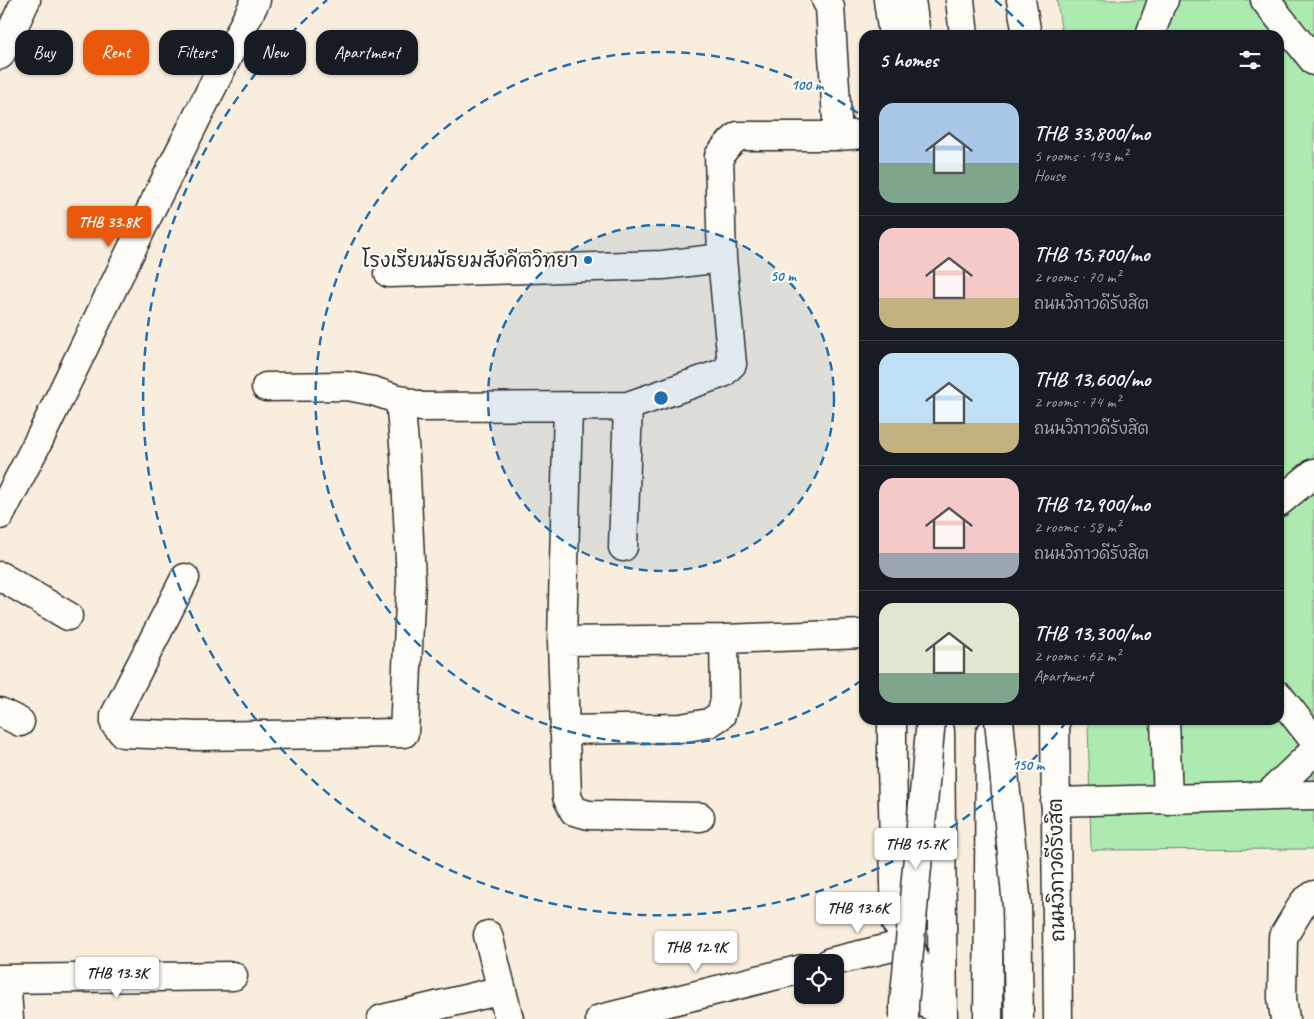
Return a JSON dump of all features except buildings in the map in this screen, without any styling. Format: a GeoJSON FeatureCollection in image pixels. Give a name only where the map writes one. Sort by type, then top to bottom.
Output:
{"type":"FeatureCollection","features":[{"type":"Feature","properties":{"kind":"main road"},"geometry":{"type":"LineString","coordinates":[[0,514],[40,438],[256,0]]}},
{"type":"Feature","properties":{"kind":"main road"},"geometry":{"type":"LineString","coordinates":[[266,387],[348,386],[400,399],[421,407],[628,406],[723,374],[732,364],[722,258],[719,156],[738,136],[851,135],[830,7],[826,0]]}},
{"type":"Feature","properties":{"kind":"main road"},"geometry":{"type":"LineString","coordinates":[[886,30],[887,0]]}},
{"type":"Feature","properties":{"kind":"main road"},"geometry":{"type":"LineString","coordinates":[[887,0],[892,30]]}},
{"type":"Feature","properties":{"kind":"main road"},"geometry":{"type":"LineString","coordinates":[[911,0],[915,30]]}},
{"type":"Feature","properties":{"kind":"main road"},"geometry":{"type":"LineString","coordinates":[[960,0],[963,30]]}},
{"type":"Feature","properties":{"kind":"main road"},"geometry":{"type":"LineString","coordinates":[[979,0],[982,30]]}},
{"type":"Feature","properties":{"kind":"main road"},"geometry":{"type":"LineString","coordinates":[[1021,0],[1026,30]]}},
{"type":"Feature","properties":{"kind":"main road"},"geometry":{"type":"LineString","coordinates":[[1152,30],[1160,4],[1164,0]]}},
{"type":"Feature","properties":{"kind":"main road"},"geometry":{"type":"LineString","coordinates":[[1264,0],[1314,61]]}},
{"type":"Feature","properties":{"kind":"main road"},"geometry":{"type":"LineString","coordinates":[[0,55],[15,8]]}},
{"type":"Feature","properties":{"kind":"main road"},"geometry":{"type":"LineString","coordinates":[[389,273],[663,265],[722,258]]}},
{"type":"Feature","properties":{"kind":"main road"},"geometry":{"type":"LineString","coordinates":[[185,578],[115,715],[115,724],[123,733],[198,736],[404,733],[412,581],[400,399]]}},
{"type":"Feature","properties":{"kind":"main road"},"geometry":{"type":"LineString","coordinates":[[624,547],[628,406]]}},
{"type":"Feature","properties":{"kind":"main road"},"geometry":{"type":"LineString","coordinates":[[568,407],[562,641],[568,797],[574,811],[590,815],[700,818]]}},
{"type":"Feature","properties":{"kind":"main road"},"geometry":{"type":"LineString","coordinates":[[1284,498],[1314,473]]}},
{"type":"Feature","properties":{"kind":"main road"},"geometry":{"type":"LineString","coordinates":[[0,576],[68,616]]}},
{"type":"Feature","properties":{"kind":"main road"},"geometry":{"type":"LineString","coordinates":[[562,641],[724,639],[859,634]]}},
{"type":"Feature","properties":{"kind":"main road"},"geometry":{"type":"LineString","coordinates":[[564,730],[681,728],[709,723],[721,715],[725,700],[724,639]]}},
{"type":"Feature","properties":{"kind":"main road"},"geometry":{"type":"LineString","coordinates":[[1284,702],[1314,740]]}},
{"type":"Feature","properties":{"kind":"main road"},"geometry":{"type":"LineString","coordinates":[[892,725],[897,946],[895,1019]]}},
{"type":"Feature","properties":{"kind":"main road"},"geometry":{"type":"LineString","coordinates":[[929,725],[934,1015]]}},
{"type":"Feature","properties":{"kind":"main road"},"geometry":{"type":"LineString","coordinates":[[904,1019],[929,725]]}},
{"type":"Feature","properties":{"kind":"main road"},"geometry":{"type":"LineString","coordinates":[[934,1015],[940,725]]}},
{"type":"Feature","properties":{"kind":"main road"},"geometry":{"type":"LineString","coordinates":[[988,1019],[990,725]]}},
{"type":"Feature","properties":{"kind":"main road"},"geometry":{"type":"LineString","coordinates":[[1000,725],[1017,906],[1019,1019]]}},
{"type":"Feature","properties":{"kind":"main road"},"geometry":{"type":"LineString","coordinates":[[1004,725],[1004,1019]]}},
{"type":"Feature","properties":{"kind":"main road","name":"ถนนวิภาวดีรังสิต"},"geometry":{"type":"LineString","coordinates":[[1055,725],[1058,1019]]}},
{"type":"Feature","properties":{"kind":"main road"},"geometry":{"type":"LineString","coordinates":[[1165,725],[1168,800]]}},
{"type":"Feature","properties":{"kind":"main road"},"geometry":{"type":"LineString","coordinates":[[1267,796],[1314,751]]}},
{"type":"Feature","properties":{"kind":"main road"},"geometry":{"type":"LineString","coordinates":[[1055,802],[1314,795]]}},
{"type":"Feature","properties":{"kind":"main road"},"geometry":{"type":"LineString","coordinates":[[1285,1019],[1282,998],[1283,937],[1304,902],[1314,895]]}},
{"type":"Feature","properties":{"kind":"main road"},"geometry":{"type":"LineString","coordinates":[[895,899],[934,1015]]}},
{"type":"Feature","properties":{"kind":"main road"},"geometry":{"type":"LineString","coordinates":[[488,935],[509,1019]]}},
{"type":"Feature","properties":{"kind":"main road"},"geometry":{"type":"LineString","coordinates":[[844,959],[897,946]]}},
{"type":"Feature","properties":{"kind":"main road"},"geometry":{"type":"LineString","coordinates":[[600,1019],[794,971]]}},
{"type":"Feature","properties":{"kind":"main road"},"geometry":{"type":"LineString","coordinates":[[9,1019],[3,979],[233,976]]}},
{"type":"Feature","properties":{"kind":"main road"},"geometry":{"type":"LineString","coordinates":[[382,1019],[502,990]]}},
{"type":"Feature","properties":{"kind":"green space"},"geometry":{"type":"Polygon","coordinates":[[[1057,0],[1314,0],[1314,849],[1091,850],[1088,725],[1284,725],[1284,30],[1061,30],[1057,0]]]}},
{"type":"Feature","properties":{"kind":"place","name":"โรงเรียนมัธยมสังคีตวิทยา"},"geometry":{"type":"Point","coordinates":[588,260]}}]}
